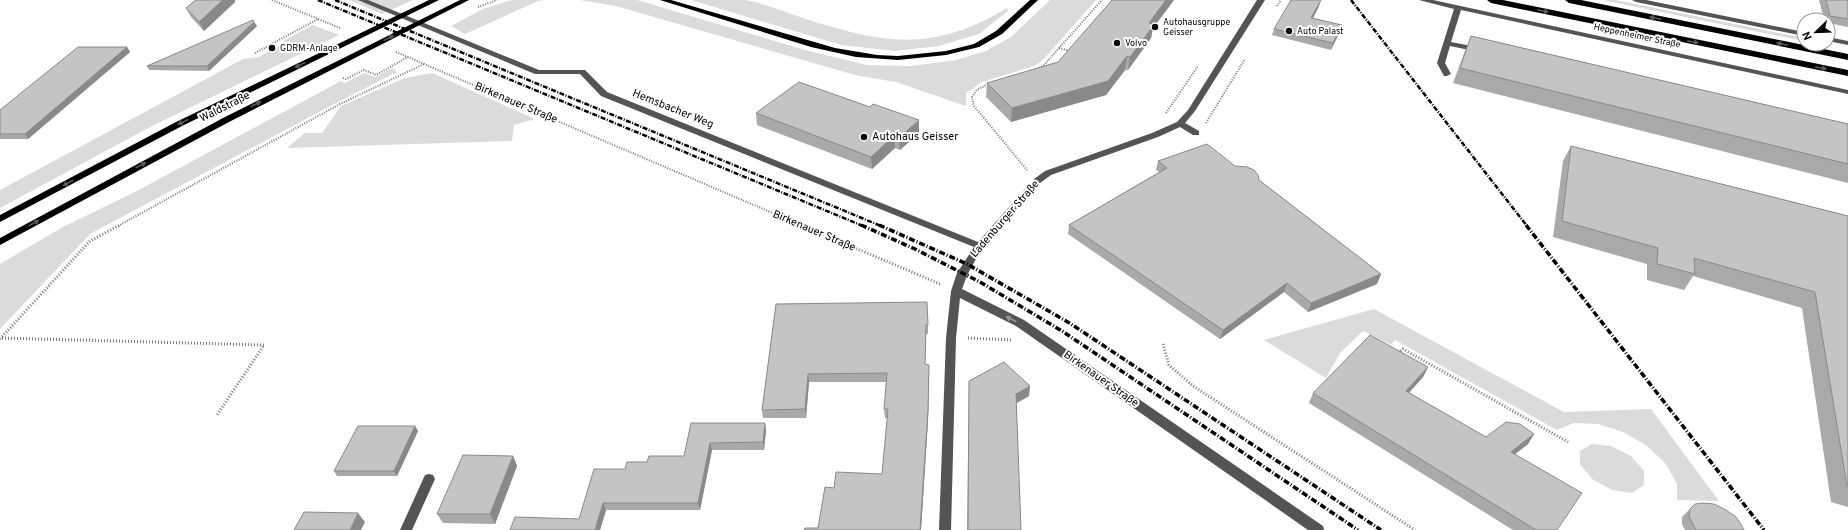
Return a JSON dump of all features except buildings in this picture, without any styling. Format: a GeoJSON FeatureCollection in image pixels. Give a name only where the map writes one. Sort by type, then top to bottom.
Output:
{"type":"FeatureCollection","features":[{"type":"Feature","properties":{"kind":"highway"},"geometry":{"type":"LineString","coordinates":[[1491,0],[1848,73]]}},
{"type":"Feature","properties":{"kind":"highway"},"geometry":{"type":"LineString","coordinates":[[1569,0],[1848,57]]}},
{"type":"Feature","properties":{"kind":"main road","name":"Waldstraße"},"geometry":{"type":"LineString","coordinates":[[0,219],[178,124],[435,0]]}},
{"type":"Feature","properties":{"kind":"main road","name":"Waldstraße"},"geometry":{"type":"LineString","coordinates":[[0,242],[177,146],[465,0]]}},
{"type":"Feature","properties":{"kind":"main road"},"geometry":{"type":"LineString","coordinates":[[664,0],[831,51],[865,57],[898,59],[928,57],[960,51],[985,42],[1003,30],[1034,0]]}},
{"type":"Feature","properties":{"kind":"street","name":"Hemsbacher Weg"},"geometry":{"type":"LineString","coordinates":[[362,0],[538,72],[582,72],[604,94],[980,246]]}},
{"type":"Feature","properties":{"kind":"street","name":"Ladenburger Straße"},"geometry":{"type":"LineString","coordinates":[[945,530],[951,338],[956,291],[962,273],[980,246],[1037,181],[1048,173],[1155,135],[1180,124],[1191,111],[1261,0]]}},
{"type":"Feature","properties":{"kind":"street","name":"Heppenheimer Straße"},"geometry":{"type":"LineString","coordinates":[[1423,0],[1848,92]]}},
{"type":"Feature","properties":{"kind":"street"},"geometry":{"type":"LineString","coordinates":[[1636,0],[1796,32]]}},
{"type":"Feature","properties":{"kind":"street"},"geometry":{"type":"LineString","coordinates":[[1447,74],[1441,63],[1458,8]]}},
{"type":"Feature","properties":{"kind":"street"},"geometry":{"type":"LineString","coordinates":[[1836,41],[1848,43]]}},
{"type":"Feature","properties":{"kind":"street"},"geometry":{"type":"LineString","coordinates":[[1448,43],[1489,52]]}},
{"type":"Feature","properties":{"kind":"street"},"geometry":{"type":"LineString","coordinates":[[1180,124],[1196,133]]}},
{"type":"Feature","properties":{"kind":"street","name":"Birkenauer Straße"},"geometry":{"type":"LineString","coordinates":[[956,291],[1020,323],[1318,530]]}},
{"type":"Feature","properties":{"kind":"street"},"geometry":{"type":"LineString","coordinates":[[406,530],[430,479]]}},
{"type":"Feature","properties":{"kind":"path"},"geometry":{"type":"LineString","coordinates":[[272,0],[346,31]]}},
{"type":"Feature","properties":{"kind":"path"},"geometry":{"type":"LineString","coordinates":[[1037,69],[1044,65],[1102,0]]}},
{"type":"Feature","properties":{"kind":"path"},"geometry":{"type":"LineString","coordinates":[[254,53],[318,19]]}},
{"type":"Feature","properties":{"kind":"path"},"geometry":{"type":"LineString","coordinates":[[1059,48],[1076,53]]}},
{"type":"Feature","properties":{"kind":"path","name":"Birkenauer Straße"},"geometry":{"type":"LineString","coordinates":[[394,51],[956,291]]}},
{"type":"Feature","properties":{"kind":"path"},"geometry":{"type":"LineString","coordinates":[[346,79],[364,70],[376,75],[408,57]]}},
{"type":"Feature","properties":{"kind":"path"},"geometry":{"type":"LineString","coordinates":[[1165,115],[1200,63]]}},
{"type":"Feature","properties":{"kind":"path"},"geometry":{"type":"LineString","coordinates":[[1,338],[90,241],[340,104],[424,64]]}},
{"type":"Feature","properties":{"kind":"path"},"geometry":{"type":"LineString","coordinates":[[994,82],[977,90],[972,97],[974,106],[1024,165]]}},
{"type":"Feature","properties":{"kind":"path"},"geometry":{"type":"LineString","coordinates":[[1,338],[264,345],[217,415]]}},
{"type":"Feature","properties":{"kind":"path"},"geometry":{"type":"LineString","coordinates":[[951,338],[1044,339]]}},
{"type":"Feature","properties":{"kind":"path"},"geometry":{"type":"LineString","coordinates":[[1163,344],[1169,365],[1193,386],[1415,530]]}},
{"type":"Feature","properties":{"kind":"path"},"geometry":{"type":"LineString","coordinates":[[1398,354],[1403,348],[1568,442]]}},
{"type":"Feature","properties":{"kind":"shaded area"},"geometry":{"type":"Polygon","coordinates":[[[349,0],[413,0],[382,14],[349,0]]]}},
{"type":"Feature","properties":{"kind":"shaded area"},"geometry":{"type":"Polygon","coordinates":[[[512,0],[545,0],[538,1],[465,34],[451,26],[483,9],[512,0]]]}},
{"type":"Feature","properties":{"kind":"shaded area"},"geometry":{"type":"Polygon","coordinates":[[[580,0],[637,0],[805,50],[867,65],[911,66],[956,60],[986,51],[1011,37],[1050,0],[1096,0],[1042,61],[1034,66],[982,82],[966,93],[966,106],[896,82],[855,75],[616,6],[580,0]]]}},
{"type":"Feature","properties":{"kind":"shaded area"},"geometry":{"type":"Polygon","coordinates":[[[691,0],[751,1],[858,34],[907,40],[931,38],[955,32],[980,22],[1007,8],[1008,11],[979,34],[939,46],[895,51],[841,45],[691,0]]]}},
{"type":"Feature","properties":{"kind":"shaded area"},"geometry":{"type":"Polygon","coordinates":[[[1602,0],[1616,0],[1796,36],[1796,39],[1602,0]]]}},
{"type":"Feature","properties":{"kind":"shaded area"},"geometry":{"type":"Polygon","coordinates":[[[313,25],[339,35],[150,127],[0,208],[0,190],[243,59],[259,57],[283,44],[285,40],[313,25]]]}},
{"type":"Feature","properties":{"kind":"shaded area"},"geometry":{"type":"Polygon","coordinates":[[[393,68],[397,72],[90,234],[0,329],[0,264],[63,227],[137,191],[341,81],[345,83],[364,73],[375,77],[393,68]]]}},
{"type":"Feature","properties":{"kind":"shaded area"},"geometry":{"type":"Polygon","coordinates":[[[432,73],[535,119],[514,125],[512,141],[287,148],[305,133],[322,133],[341,106],[405,78],[432,73]]]}},
{"type":"Feature","properties":{"kind":"shaded area"},"geometry":{"type":"Polygon","coordinates":[[[1374,309],[1564,412],[1651,409],[1719,501],[1677,500],[1677,484],[1666,464],[1646,445],[1623,432],[1598,424],[1574,423],[1557,430],[1395,340],[1391,345],[1363,331],[1340,353],[1326,378],[1264,340],[1374,309]]]}},
{"type":"Feature","properties":{"kind":"shaded area"},"geometry":{"type":"Polygon","coordinates":[[[1592,444],[1611,446],[1631,456],[1644,471],[1644,485],[1632,493],[1612,490],[1592,479],[1580,464],[1580,451],[1592,444]]]}},
{"type":"Feature","properties":{"kind":"railway"},"geometry":{"type":"LineString","coordinates":[[318,0],[863,226]]}},
{"type":"Feature","properties":{"kind":"railway"},"geometry":{"type":"LineString","coordinates":[[335,0],[881,226]]}},
{"type":"Feature","properties":{"kind":"railway"},"geometry":{"type":"LineString","coordinates":[[1351,0],[1527,226]]}},
{"type":"Feature","properties":{"kind":"railway"},"geometry":{"type":"LineString","coordinates":[[861,225],[915,249],[980,282],[1062,331],[1358,530]]}},
{"type":"Feature","properties":{"kind":"railway"},"geometry":{"type":"LineString","coordinates":[[879,225],[967,264],[1071,324],[1381,530]]}},
{"type":"Feature","properties":{"kind":"railway"},"geometry":{"type":"LineString","coordinates":[[1526,225],[1764,530]]}},
{"type":"Feature","properties":{"kind":"place","name":"Autohausgruppe Geisser"},"geometry":{"type":"Point","coordinates":[1155,27]}},
{"type":"Feature","properties":{"kind":"place","name":"Auto Palast"},"geometry":{"type":"Point","coordinates":[1289,31]}},
{"type":"Feature","properties":{"kind":"place","name":"Volvo"},"geometry":{"type":"Point","coordinates":[1117,43]}},
{"type":"Feature","properties":{"kind":"place","name":"GDRM-Anlage"},"geometry":{"type":"Point","coordinates":[272,48]}},
{"type":"Feature","properties":{"kind":"place","name":"Autohaus Geisser"},"geometry":{"type":"Point","coordinates":[864,137]}}]}
